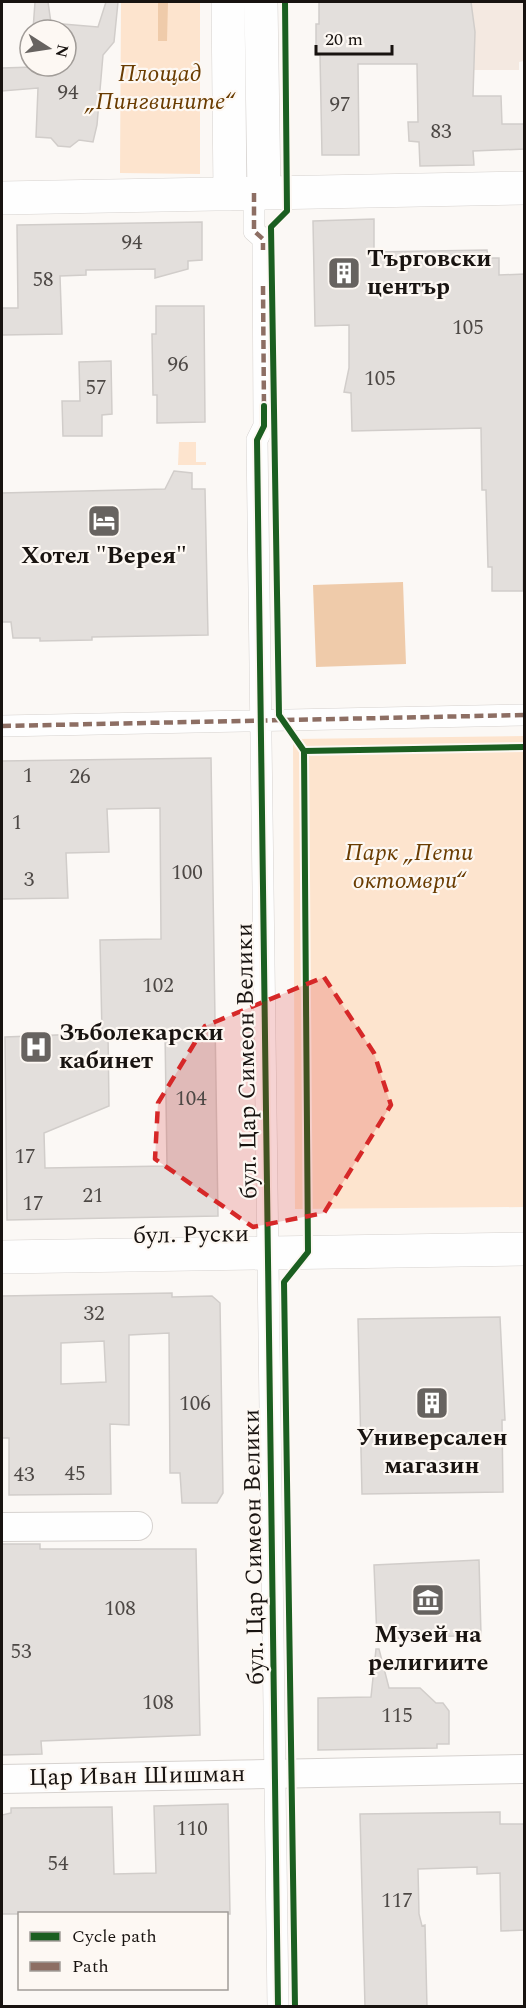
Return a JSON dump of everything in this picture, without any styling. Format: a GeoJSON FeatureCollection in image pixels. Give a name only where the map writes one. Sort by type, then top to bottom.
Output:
{"type":"FeatureCollection","features":[{"type":"Feature","properties":{"kind":"street","name":"бул. Цар Симеон Велики"},"geometry":{"type":"LineString","coordinates":[[228,2],[254,231],[263,238],[264,426],[257,440],[278,2007]]}},
{"type":"Feature","properties":{"kind":"street","name":"бул. Цар Симеон Велики"},"geometry":{"type":"LineString","coordinates":[[249,193],[261,2]]}},
{"type":"Feature","properties":{"kind":"street"},"geometry":{"type":"LineString","coordinates":[[2,198],[525,188]]}},
{"type":"Feature","properties":{"kind":"street"},"geometry":{"type":"LineString","coordinates":[[2,726],[525,715]]}},
{"type":"Feature","properties":{"kind":"street","name":"бул. Руски"},"geometry":{"type":"LineString","coordinates":[[2,1257],[525,1249]]}},
{"type":"Feature","properties":{"kind":"street"},"geometry":{"type":"LineString","coordinates":[[2,1527],[138,1526]]}},
{"type":"Feature","properties":{"kind":"street","name":"Цар Иван Шишман"},"geometry":{"type":"LineString","coordinates":[[2,1779],[525,1769]]}},
{"type":"Feature","properties":{"kind":"highlighted area"},"geometry":{"type":"Polygon","coordinates":[[[324,977],[374,1053],[391,1105],[324,1213],[253,1227],[155,1159],[158,1103],[205,1026],[324,977]]]}},
{"type":"Feature","properties":{"kind":"shaded area"},"geometry":{"type":"Polygon","coordinates":[[[158,2],[168,2],[167,41],[158,41],[158,2]]]}},
{"type":"Feature","properties":{"kind":"shaded area"},"geometry":{"type":"Polygon","coordinates":[[[471,2],[524,2],[524,61],[519,62],[519,70],[474,70],[475,30],[471,2]]]}},
{"type":"Feature","properties":{"kind":"shaded area"},"geometry":{"type":"Polygon","coordinates":[[[403,582],[406,664],[316,667],[313,585],[403,582]]]}},
{"type":"Feature","properties":{"kind":"green space","name":"Площад „Пингвините“"},"geometry":{"type":"Polygon","coordinates":[[[121,2],[200,2],[200,174],[120,173],[121,2]]]}},
{"type":"Feature","properties":{"kind":"green space"},"geometry":{"type":"Polygon","coordinates":[[[179,442],[196,442],[196,462],[206,462],[206,465],[178,465],[179,442]]]}},
{"type":"Feature","properties":{"kind":"green space","name":"Парк „Пети октомври“"},"geometry":{"type":"Polygon","coordinates":[[[524,736],[524,1207],[295,1209],[293,739],[524,736]]]}},
{"type":"Feature","properties":{"kind":"building"},"geometry":{"type":"Polygon","coordinates":[[[35,2],[48,2],[50,18],[34,18],[35,2]]]}},
{"type":"Feature","properties":{"kind":"building"},"geometry":{"type":"Polygon","coordinates":[[[106,2],[118,2],[114,42],[103,55],[97,125],[93,142],[79,140],[70,147],[58,146],[51,138],[36,137],[38,88],[2,91],[2,68],[18,68],[18,78],[78,78],[78,25],[98,27],[106,2]]]}},
{"type":"Feature","properties":{"kind":"building"},"geometry":{"type":"Polygon","coordinates":[[[319,2],[471,2],[475,32],[473,96],[501,96],[502,124],[525,124],[525,149],[473,151],[474,165],[420,166],[419,142],[409,141],[408,122],[418,122],[417,64],[358,64],[359,155],[322,155],[320,55],[316,55],[319,2]]]}},
{"type":"Feature","properties":{"kind":"building"},"geometry":{"type":"Polygon","coordinates":[[[374,219],[374,252],[487,250],[488,258],[499,258],[499,275],[525,274],[523,591],[492,591],[492,567],[488,567],[486,490],[482,490],[481,428],[352,431],[351,393],[344,392],[349,368],[349,325],[315,326],[313,221],[374,219]]]}},
{"type":"Feature","properties":{"kind":"building"},"geometry":{"type":"Polygon","coordinates":[[[202,222],[202,260],[188,261],[188,269],[155,278],[155,269],[86,270],[86,275],[60,276],[62,334],[2,335],[2,308],[18,308],[17,225],[202,222]]]}},
{"type":"Feature","properties":{"kind":"building"},"geometry":{"type":"Polygon","coordinates":[[[156,306],[204,306],[205,422],[157,423],[157,395],[153,395],[152,334],[156,334],[156,306]]]}},
{"type":"Feature","properties":{"kind":"building"},"geometry":{"type":"Polygon","coordinates":[[[111,361],[112,414],[102,415],[102,436],[63,436],[62,401],[80,401],[79,362],[111,361]]]}},
{"type":"Feature","properties":{"kind":"building","name":"Хотел \"Верея\""},"geometry":{"type":"Polygon","coordinates":[[[174,471],[192,473],[192,489],[205,489],[208,635],[92,637],[92,640],[40,641],[40,638],[13,638],[11,622],[2,622],[2,493],[165,489],[174,471]]]}},
{"type":"Feature","properties":{"kind":"building"},"geometry":{"type":"Polygon","coordinates":[[[211,758],[218,1216],[7,1220],[5,1037],[108,1033],[102,1033],[100,940],[161,939],[160,808],[107,809],[109,852],[66,853],[68,898],[2,899],[2,761],[211,758]],[[108,1033],[109,1106],[44,1133],[45,1168],[167,1166],[165,1033],[108,1033]]]}},
{"type":"Feature","properties":{"kind":"building"},"geometry":{"type":"Polygon","coordinates":[[[172,1293],[172,1297],[212,1296],[220,1303],[223,1493],[217,1503],[182,1503],[180,1473],[170,1473],[169,1333],[129,1335],[129,1425],[110,1424],[111,1494],[9,1495],[9,1438],[2,1438],[2,1296],[172,1293]],[[104,1341],[61,1343],[61,1384],[106,1382],[104,1341]]]}},
{"type":"Feature","properties":{"kind":"building","name":"Универсален магазин"},"geometry":{"type":"Polygon","coordinates":[[[500,1317],[505,1420],[502,1420],[503,1492],[362,1494],[358,1319],[500,1317]]]}},
{"type":"Feature","properties":{"kind":"building"},"geometry":{"type":"Polygon","coordinates":[[[2,1544],[40,1544],[40,1549],[196,1549],[200,1735],[41,1741],[42,1754],[2,1755],[2,1544]]]}},
{"type":"Feature","properties":{"kind":"building","name":"Музей на религиите"},"geometry":{"type":"Polygon","coordinates":[[[479,1560],[481,1635],[377,1639],[374,1565],[479,1560]]]}},
{"type":"Feature","properties":{"kind":"building"},"geometry":{"type":"Polygon","coordinates":[[[376,1649],[379,1649],[389,1688],[420,1688],[436,1703],[443,1703],[449,1711],[449,1744],[437,1744],[437,1748],[318,1750],[318,1698],[371,1697],[376,1649]]]}},
{"type":"Feature","properties":{"kind":"building"},"geometry":{"type":"Polygon","coordinates":[[[228,1804],[230,1914],[228,1912],[18,1912],[18,1914],[2,1914],[2,1815],[11,1813],[11,1808],[112,1807],[114,1874],[156,1873],[154,1806],[228,1804]]]}},
{"type":"Feature","properties":{"kind":"building"},"geometry":{"type":"Polygon","coordinates":[[[500,1812],[500,1824],[525,1824],[525,1930],[501,1931],[500,1873],[477,1874],[477,1867],[418,1869],[419,1914],[422,1926],[425,1925],[427,2007],[365,2007],[360,1814],[500,1812]]]}},
{"type":"Feature","properties":{"kind":"marked path"},"geometry":{"type":"LineString","coordinates":[[254,193],[254,231],[263,239],[263,250]]}},
{"type":"Feature","properties":{"kind":"marked path"},"geometry":{"type":"LineString","coordinates":[[263,286],[264,409]]}},
{"type":"Feature","properties":{"kind":"marked path"},"geometry":{"type":"LineString","coordinates":[[2,726],[524,715]]}},
{"type":"Feature","properties":{"kind":"cycle path"},"geometry":{"type":"LineString","coordinates":[[285,2],[287,211],[271,227],[279,715],[304,751],[308,1252],[284,1282],[295,2006]]}},
{"type":"Feature","properties":{"kind":"cycle path"},"geometry":{"type":"LineString","coordinates":[[264,406],[264,426],[257,440],[278,2006]]}},
{"type":"Feature","properties":{"kind":"cycle path"},"geometry":{"type":"LineString","coordinates":[[304,751],[524,747]]}},
{"type":"Feature","properties":{"kind":"place","name":"Търговски център"},"geometry":{"type":"Point","coordinates":[344,273]}},
{"type":"Feature","properties":{"kind":"place","name":"Хотел \"Верея\""},"geometry":{"type":"Point","coordinates":[104,521]}},
{"type":"Feature","properties":{"kind":"place","name":"Зъболекарски кабинет"},"geometry":{"type":"Point","coordinates":[36,1047]}},
{"type":"Feature","properties":{"kind":"place","name":"Универсален магазин"},"geometry":{"type":"Point","coordinates":[432,1403]}},
{"type":"Feature","properties":{"kind":"place","name":"Музей на религиите"},"geometry":{"type":"Point","coordinates":[428,1600]}}]}
